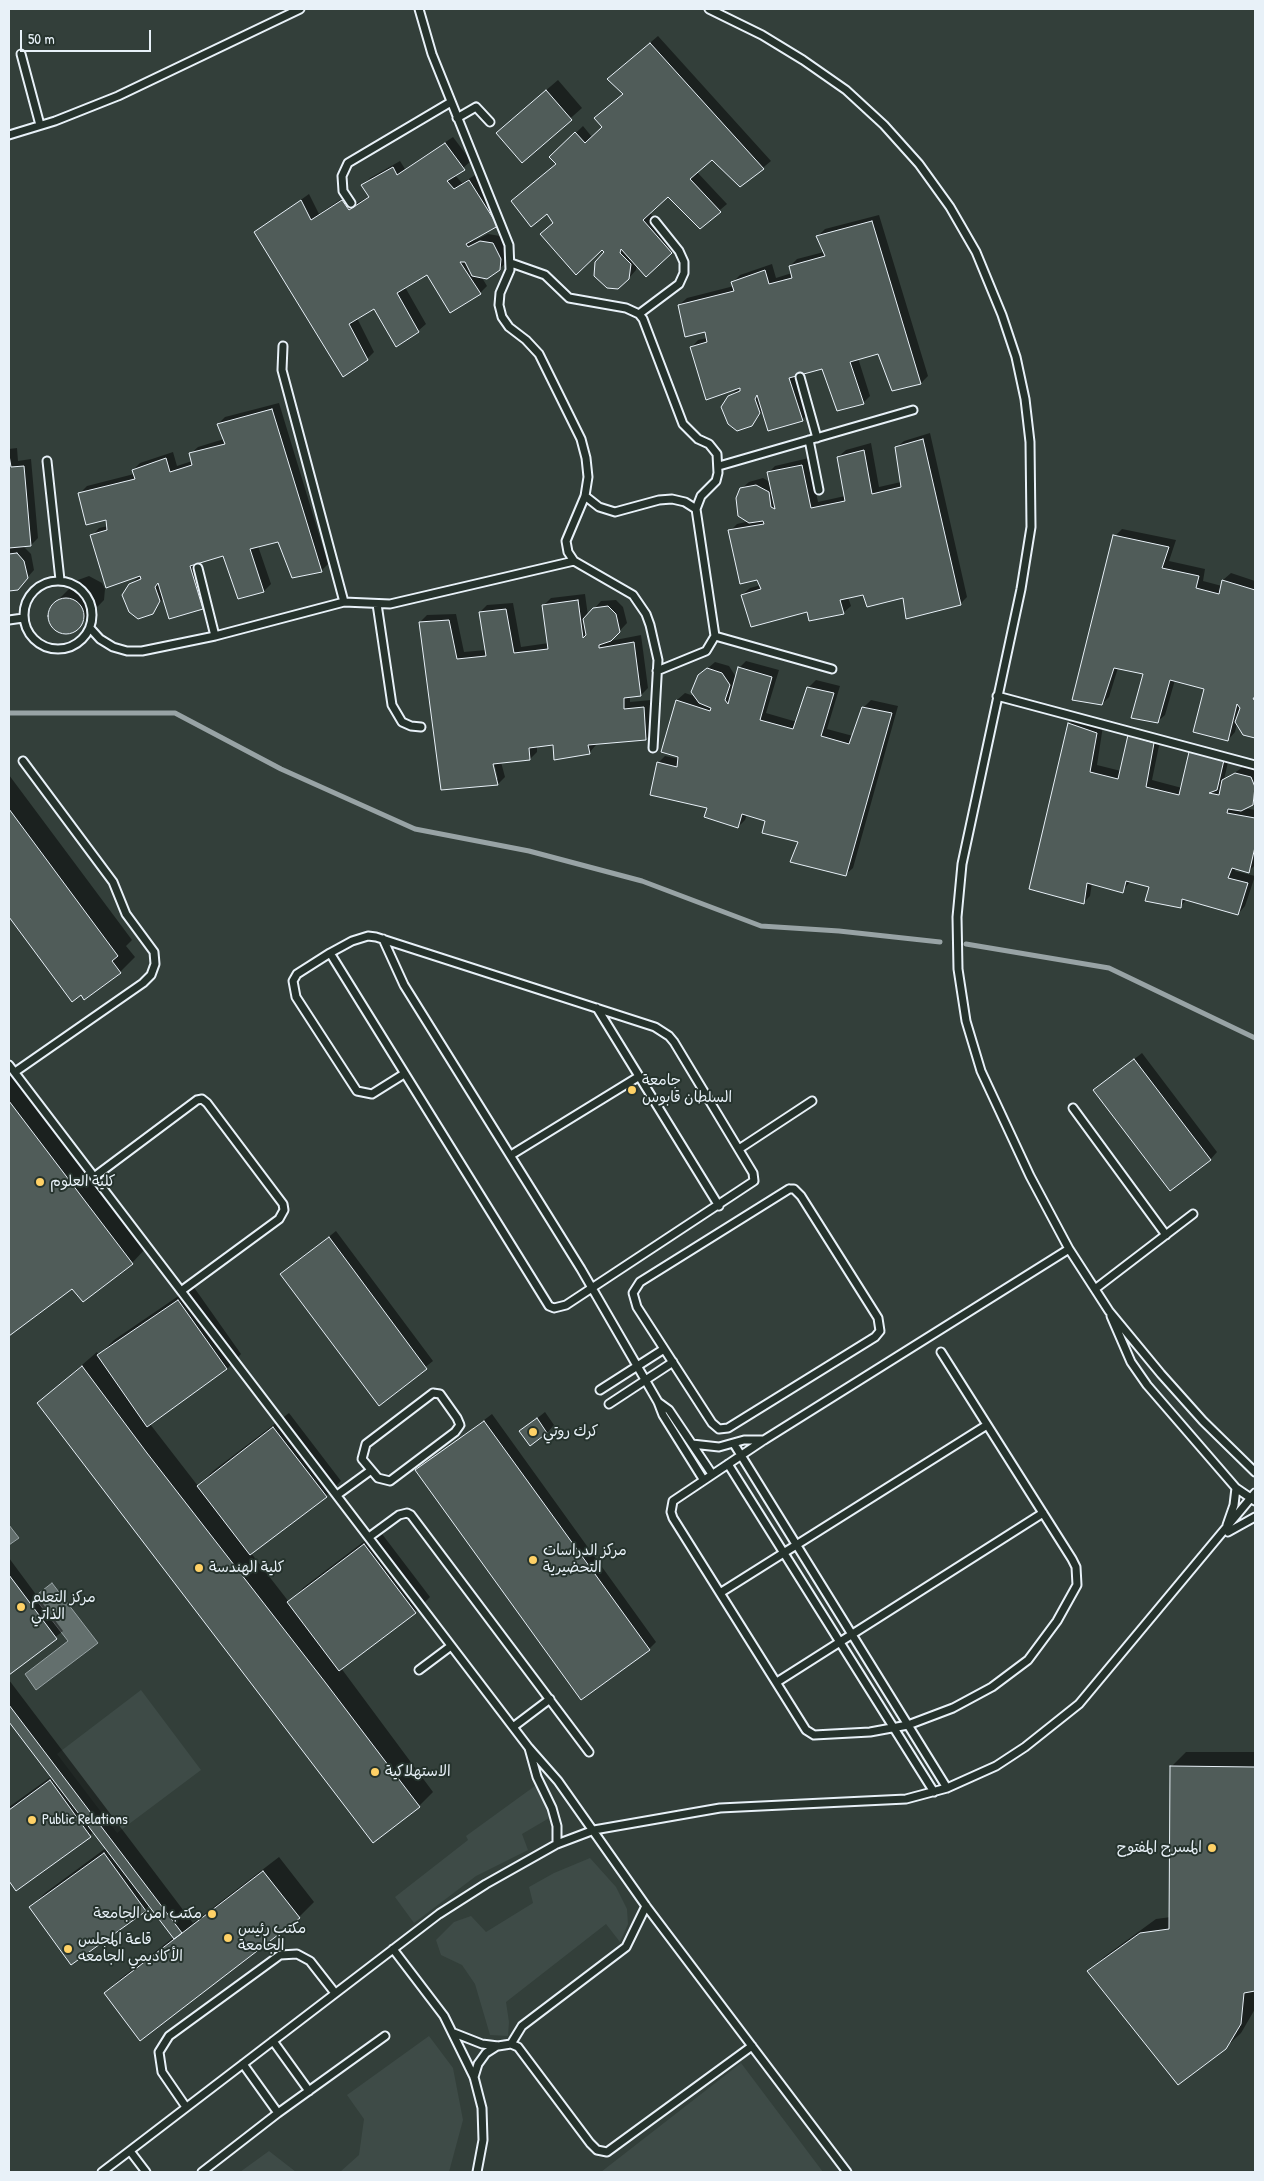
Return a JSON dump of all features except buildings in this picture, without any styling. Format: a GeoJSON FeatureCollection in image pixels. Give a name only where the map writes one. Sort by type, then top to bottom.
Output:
{"type":"FeatureCollection","features":[{"type":"Feature","properties":{"kind":"lane"},"geometry":{"type":"LineString","coordinates":[[9,135],[118,96],[300,9]]}},
{"type":"Feature","properties":{"kind":"lane"},"geometry":{"type":"LineString","coordinates":[[419,9],[432,54],[507,236],[511,263],[500,293],[499,305],[502,317],[509,327],[526,340],[539,354],[580,439],[586,458],[588,477],[585,496],[566,541],[568,552],[574,561],[624,588],[641,604],[650,624],[658,660],[653,748]]}},
{"type":"Feature","properties":{"kind":"lane"},"geometry":{"type":"LineString","coordinates":[[709,9],[762,34],[803,60],[846,90],[884,125],[919,164],[950,206],[976,252],[996,300],[1016,357],[1025,399],[1030,442],[1031,527],[1027,556],[962,864],[957,917],[958,969],[966,1021],[981,1071],[1030,1176],[1069,1249],[1109,1311],[1203,1422],[1255,1472]]}},
{"type":"Feature","properties":{"kind":"lane"},"geometry":{"type":"LineString","coordinates":[[21,54],[40,125]]}},
{"type":"Feature","properties":{"kind":"lane"},"geometry":{"type":"LineString","coordinates":[[350,203],[343,191],[342,176],[348,163],[451,102]]}},
{"type":"Feature","properties":{"kind":"lane"},"geometry":{"type":"LineString","coordinates":[[457,118],[476,107],[490,122]]}},
{"type":"Feature","properties":{"kind":"lane"},"geometry":{"type":"LineString","coordinates":[[639,314],[679,284],[684,273],[684,262],[679,251],[654,221]]}},
{"type":"Feature","properties":{"kind":"lane"},"geometry":{"type":"LineString","coordinates":[[511,263],[545,275],[570,298],[626,308],[639,314],[643,319],[683,424],[698,439],[709,444],[717,454],[720,466],[716,480],[701,496],[696,509],[716,636],[706,652],[657,671]]}},
{"type":"Feature","properties":{"kind":"lane"},"geometry":{"type":"LineString","coordinates":[[283,346],[282,370],[344,602]]}},
{"type":"Feature","properties":{"kind":"lane"},"geometry":{"type":"LineString","coordinates":[[800,377],[817,438]]}},
{"type":"Feature","properties":{"kind":"lane"},"geometry":{"type":"LineString","coordinates":[[720,466],[913,410]]}},
{"type":"Feature","properties":{"kind":"lane"},"geometry":{"type":"LineString","coordinates":[[809,440],[819,490]]}},
{"type":"Feature","properties":{"kind":"lane"},"geometry":{"type":"LineString","coordinates":[[47,461],[60,580]]}},
{"type":"Feature","properties":{"kind":"lane"},"geometry":{"type":"LineString","coordinates":[[585,496],[599,508],[615,512],[659,500],[672,499],[685,502],[696,509]]}},
{"type":"Feature","properties":{"kind":"lane"},"geometry":{"type":"LineString","coordinates":[[90,628],[100,639],[113,647],[127,651],[142,651],[215,636],[344,602],[377,604],[397,602],[574,561]]}},
{"type":"Feature","properties":{"kind":"lane"},"geometry":{"type":"LineString","coordinates":[[198,568],[215,636]]}},
{"type":"Feature","properties":{"kind":"lane"},"geometry":{"type":"LineString","coordinates":[[60,580],[73,584],[86,597],[92,615],[90,628],[83,639],[72,646],[53,648],[35,641],[27,630],[23,618],[24,606],[29,594],[38,586],[49,581],[60,580]]}},
{"type":"Feature","properties":{"kind":"lane"},"geometry":{"type":"LineString","coordinates":[[377,604],[396,714],[402,722],[411,726],[421,727]]}},
{"type":"Feature","properties":{"kind":"lane"},"geometry":{"type":"LineString","coordinates":[[9,620],[23,618]]}},
{"type":"Feature","properties":{"kind":"lane"},"geometry":{"type":"LineString","coordinates":[[716,636],[832,669]]}},
{"type":"Feature","properties":{"kind":"lane"},"geometry":{"type":"LineString","coordinates":[[997,696],[1255,765]]}},
{"type":"Feature","properties":{"kind":"lane"},"geometry":{"type":"LineString","coordinates":[[14,1072],[142,983],[151,975],[155,964],[154,952],[126,914],[113,882],[23,761]]}},
{"type":"Feature","properties":{"kind":"lane"},"geometry":{"type":"LineString","coordinates":[[330,953],[548,1306],[561,1308],[754,1181],[753,1173],[739,1149],[669,1036],[655,1027],[383,939],[368,936],[330,953],[297,974],[293,981],[296,997],[357,1091],[372,1094],[404,1074]]}},
{"type":"Feature","properties":{"kind":"lane"},"geometry":{"type":"LineString","coordinates":[[383,939],[404,985],[592,1288],[658,1402],[663,1415],[703,1479]]}},
{"type":"Feature","properties":{"kind":"lane"},"geometry":{"type":"LineString","coordinates":[[597,1008],[718,1206]]}},
{"type":"Feature","properties":{"kind":"lane"},"geometry":{"type":"LineString","coordinates":[[9,1065],[529,1748],[549,1770],[594,1830],[646,1906],[846,2172]]}},
{"type":"Feature","properties":{"kind":"lane"},"geometry":{"type":"LineString","coordinates":[[511,1155],[638,1077]]}},
{"type":"Feature","properties":{"kind":"lane"},"geometry":{"type":"LineString","coordinates":[[94,1176],[197,1100],[202,1099],[207,1103],[283,1204],[284,1210],[279,1218],[181,1291]]}},
{"type":"Feature","properties":{"kind":"lane"},"geometry":{"type":"LineString","coordinates":[[739,1149],[812,1101]]}},
{"type":"Feature","properties":{"kind":"lane"},"geometry":{"type":"LineString","coordinates":[[1072,1108],[1166,1235]]}},
{"type":"Feature","properties":{"kind":"lane"},"geometry":{"type":"LineString","coordinates":[[789,1189],[794,1189],[801,1196],[881,1327],[875,1337],[723,1429],[715,1427],[673,1362],[633,1300],[635,1287],[670,1262],[789,1189]]}},
{"type":"Feature","properties":{"kind":"lane"},"geometry":{"type":"LineString","coordinates":[[1095,1288],[1193,1214]]}},
{"type":"Feature","properties":{"kind":"lane"},"geometry":{"type":"LineString","coordinates":[[941,1352],[1072,1559],[1078,1576],[1073,1593],[1057,1621],[1028,1660],[992,1687],[954,1708],[894,1729],[814,1735],[806,1730],[671,1512],[673,1501],[703,1479],[764,1440],[1069,1249]]}},
{"type":"Feature","properties":{"kind":"lane"},"geometry":{"type":"LineString","coordinates":[[102,2172],[439,1914],[486,1884],[558,1844],[594,1830],[720,1808],[906,1799],[934,1792],[996,1766],[1025,1747],[1079,1704],[1254,1497],[1236,1488],[1147,1384],[1119,1337],[1109,1311]]}},
{"type":"Feature","properties":{"kind":"lane"},"geometry":{"type":"LineString","coordinates":[[600,1390],[664,1349]]}},
{"type":"Feature","properties":{"kind":"lane"},"geometry":{"type":"LineString","coordinates":[[609,1404],[673,1362]]}},
{"type":"Feature","properties":{"kind":"lane"},"geometry":{"type":"LineString","coordinates":[[433,1394],[440,1394],[460,1425],[454,1432],[390,1481],[378,1478],[370,1470],[362,1459],[366,1444],[427,1398],[433,1394]]}},
{"type":"Feature","properties":{"kind":"lane"},"geometry":{"type":"LineString","coordinates":[[658,1402],[668,1410],[712,1474]]}},
{"type":"Feature","properties":{"kind":"lane"},"geometry":{"type":"LineString","coordinates":[[720,1592],[987,1424]]}},
{"type":"Feature","properties":{"kind":"lane"},"geometry":{"type":"LineString","coordinates":[[692,1444],[709,1448],[754,1439],[764,1440]]}},
{"type":"Feature","properties":{"kind":"lane"},"geometry":{"type":"LineString","coordinates":[[734,1444],[947,1788]]}},
{"type":"Feature","properties":{"kind":"lane"},"geometry":{"type":"LineString","coordinates":[[728,1464],[934,1792]]}},
{"type":"Feature","properties":{"kind":"lane"},"geometry":{"type":"LineString","coordinates":[[337,1495],[370,1470]]}},
{"type":"Feature","properties":{"kind":"lane"},"geometry":{"type":"LineString","coordinates":[[1221,1536],[1234,1504],[1236,1488]]}},
{"type":"Feature","properties":{"kind":"lane"},"geometry":{"type":"LineString","coordinates":[[369,1537],[399,1515],[407,1513],[411,1515],[590,1752]]}},
{"type":"Feature","properties":{"kind":"lane"},"geometry":{"type":"LineString","coordinates":[[776,1682],[1043,1513]]}},
{"type":"Feature","properties":{"kind":"lane"},"geometry":{"type":"LineString","coordinates":[[1221,1536],[1255,1517]]}},
{"type":"Feature","properties":{"kind":"lane"},"geometry":{"type":"LineString","coordinates":[[419,1670],[451,1646]]}},
{"type":"Feature","properties":{"kind":"lane"},"geometry":{"type":"LineString","coordinates":[[513,1727],[550,1699]]}},
{"type":"Feature","properties":{"kind":"lane"},"geometry":{"type":"LineString","coordinates":[[529,1748],[537,1777],[552,1808],[557,1826],[558,1844]]}},
{"type":"Feature","properties":{"kind":"lane"},"geometry":{"type":"LineString","coordinates":[[511,2044],[522,2026],[626,1947],[646,1906]]}},
{"type":"Feature","properties":{"kind":"lane"},"geometry":{"type":"LineString","coordinates":[[393,1949],[454,2033],[474,2077],[482,2108],[483,2140],[476,2172]]}},
{"type":"Feature","properties":{"kind":"lane"},"geometry":{"type":"LineString","coordinates":[[186,2108],[162,2072],[159,2052],[169,2036],[280,1956],[297,1954],[310,1961],[336,1993]]}},
{"type":"Feature","properties":{"kind":"lane"},"geometry":{"type":"LineString","coordinates":[[454,2033],[475,2042],[498,2046],[511,2044],[518,2047],[590,2143],[597,2150],[607,2152],[752,2046]]}},
{"type":"Feature","properties":{"kind":"lane"},"geometry":{"type":"LineString","coordinates":[[202,2172],[278,2112],[385,2036]]}},
{"type":"Feature","properties":{"kind":"lane"},"geometry":{"type":"LineString","coordinates":[[273,2041],[310,2091]]}},
{"type":"Feature","properties":{"kind":"lane"},"geometry":{"type":"LineString","coordinates":[[474,2077],[478,2064],[486,2053],[498,2046]]}},
{"type":"Feature","properties":{"kind":"lane"},"geometry":{"type":"LineString","coordinates":[[243,2064],[278,2112]]}},
{"type":"Feature","properties":{"kind":"lane"},"geometry":{"type":"LineString","coordinates":[[130,2151],[146,2172]]}},
{"type":"Feature","properties":{"kind":"shaded area","name":"جامعة السلطان قابوس"},"geometry":{"type":"Polygon","coordinates":[[[9,9],[1255,9],[1255,2172],[9,2172],[9,9]]]}},
{"type":"Feature","properties":{"kind":"shaded area"},"geometry":{"type":"Polygon","coordinates":[[[9,1525],[19,1538],[9,1545],[9,1525]]]}},
{"type":"Feature","properties":{"kind":"shaded area"},"geometry":{"type":"Polygon","coordinates":[[[52,1583],[98,1643],[36,1690],[25,1674],[68,1641],[34,1597],[52,1583]]]}},
{"type":"Feature","properties":{"kind":"shaded area"},"geometry":{"type":"Polygon","coordinates":[[[141,1690],[201,1770],[117,1833],[57,1754],[141,1690]]]}},
{"type":"Feature","properties":{"kind":"shaded area"},"geometry":{"type":"Polygon","coordinates":[[[539,1783],[551,1817],[522,1834],[528,1850],[476,1876],[414,1923],[395,1897],[468,1840],[466,1836],[539,1783]]]}},
{"type":"Feature","properties":{"kind":"shaded area"},"geometry":{"type":"Polygon","coordinates":[[[590,1858],[616,1887],[627,1909],[628,1924],[620,1942],[606,1924],[506,2002],[509,2022],[508,2036],[490,2035],[475,1984],[462,1965],[441,1955],[436,1940],[454,1922],[471,1916],[486,1932],[533,1903],[529,1887],[554,1873],[590,1858]]]}},
{"type":"Feature","properties":{"kind":"shaded area"},"geometry":{"type":"Polygon","coordinates":[[[429,2036],[453,2068],[463,2120],[449,2172],[340,2172],[359,2155],[364,2119],[347,2095],[429,2036]]]}},
{"type":"Feature","properties":{"kind":"shaded area"},"geometry":{"type":"Polygon","coordinates":[[[741,2063],[823,2172],[601,2172],[741,2063]]]}},
{"type":"Feature","properties":{"kind":"shaded area"},"geometry":{"type":"Polygon","coordinates":[[[269,2151],[296,2172],[240,2172],[269,2151]]]}},
{"type":"Feature","properties":{"kind":"waterway"},"geometry":{"type":"LineString","coordinates":[[9,713],[175,713],[281,769],[415,829],[529,851],[642,881],[761,926],[839,931],[940,942]]}},
{"type":"Feature","properties":{"kind":"waterway"},"geometry":{"type":"LineString","coordinates":[[966,944],[1109,968],[1255,1038]]}},
{"type":"Feature","properties":{"kind":"place","name":"جامعة السلطان قابوس"},"geometry":{"type":"Point","coordinates":[632,1090]}},
{"type":"Feature","properties":{"kind":"place","name":"كلية العلوم"},"geometry":{"type":"Point","coordinates":[40,1182]}},
{"type":"Feature","properties":{"kind":"place","name":"كرك روتي"},"geometry":{"type":"Point","coordinates":[533,1432]}},
{"type":"Feature","properties":{"kind":"place","name":"مركز الدراسات التحضيرية"},"geometry":{"type":"Point","coordinates":[533,1560]}},
{"type":"Feature","properties":{"kind":"place","name":"كلية الهندسة"},"geometry":{"type":"Point","coordinates":[199,1568]}},
{"type":"Feature","properties":{"kind":"place","name":"مركز التعلم الذاتي"},"geometry":{"type":"Point","coordinates":[21,1607]}},
{"type":"Feature","properties":{"kind":"place","name":"الاستهلاكية"},"geometry":{"type":"Point","coordinates":[375,1772]}},
{"type":"Feature","properties":{"kind":"place","name":"Public Relations"},"geometry":{"type":"Point","coordinates":[32,1820]}},
{"type":"Feature","properties":{"kind":"place","name":"المسرح المفتوح"},"geometry":{"type":"Point","coordinates":[1212,1848]}},
{"type":"Feature","properties":{"kind":"place","name":"مكتب امن الجامعة"},"geometry":{"type":"Point","coordinates":[212,1914]}},
{"type":"Feature","properties":{"kind":"place","name":"مكتب رئيس الجامعة"},"geometry":{"type":"Point","coordinates":[228,1938]}},
{"type":"Feature","properties":{"kind":"place","name":"قاعة المجلس الأكاديمي الجامعه"},"geometry":{"type":"Point","coordinates":[68,1949]}}]}
